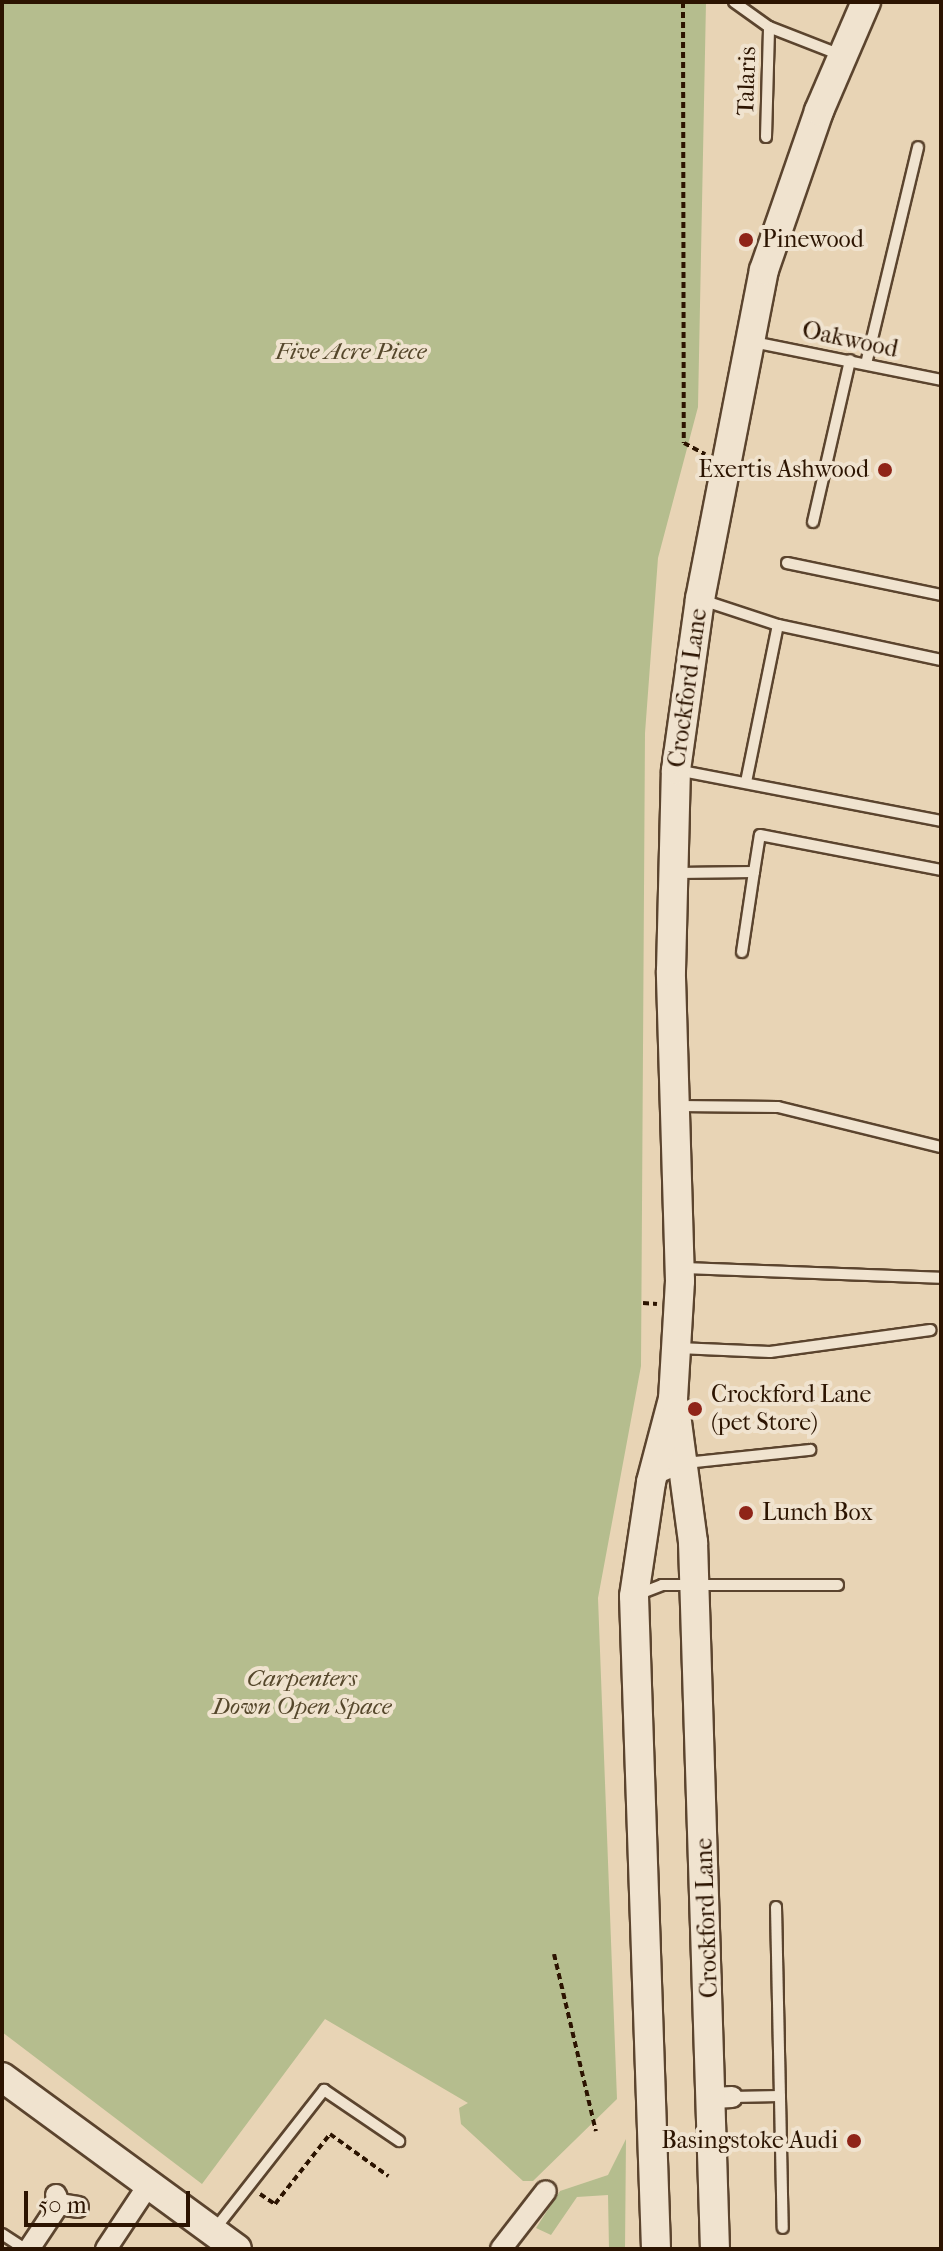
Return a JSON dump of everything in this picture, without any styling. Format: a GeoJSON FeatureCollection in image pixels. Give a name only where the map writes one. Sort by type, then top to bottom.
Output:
{"type":"FeatureCollection","features":[{"type":"Feature","properties":{"kind":"street","name":"Crockford Lane"},"geometry":{"type":"LineString","coordinates":[[656,2249],[634,1596],[651,1482],[673,1399],[681,1267],[671,873],[676,770],[700,599],[751,341],[781,210],[866,2]]}},
{"type":"Feature","properties":{"kind":"street","name":"Crockford Lane"},"geometry":{"type":"LineString","coordinates":[[673,1399],[684,1468],[696,1587],[722,2098],[715,2249]]}},
{"type":"Feature","properties":{"kind":"street"},"geometry":{"type":"LineString","coordinates":[[2,2077],[237,2249]]}},
{"type":"Feature","properties":{"kind":"street"},"geometry":{"type":"LineString","coordinates":[[106,2249],[149,2184]]}},
{"type":"Feature","properties":{"kind":"street"},"geometry":{"type":"LineString","coordinates":[[501,2249],[546,2191]]}},
{"type":"Feature","properties":{"kind":"street"},"geometry":{"type":"LineString","coordinates":[[27,2249],[64,2202]]}},
{"type":"Feature","properties":{"kind":"lane"},"geometry":{"type":"LineString","coordinates":[[734,2],[769,27],[843,56]]}},
{"type":"Feature","properties":{"kind":"lane","name":"Talaris"},"geometry":{"type":"LineString","coordinates":[[766,137],[769,27]]}},
{"type":"Feature","properties":{"kind":"lane"},"geometry":{"type":"LineString","coordinates":[[866,364],[918,147]]}},
{"type":"Feature","properties":{"kind":"lane","name":"Oakwood"},"geometry":{"type":"LineString","coordinates":[[751,341],[941,380]]}},
{"type":"Feature","properties":{"kind":"lane"},"geometry":{"type":"LineString","coordinates":[[813,522],[850,360]]}},
{"type":"Feature","properties":{"kind":"lane"},"geometry":{"type":"LineString","coordinates":[[787,563],[941,595]]}},
{"type":"Feature","properties":{"kind":"lane"},"geometry":{"type":"LineString","coordinates":[[700,599],[778,625],[941,660]]}},
{"type":"Feature","properties":{"kind":"lane"},"geometry":{"type":"LineString","coordinates":[[746,782],[778,625]]}},
{"type":"Feature","properties":{"kind":"lane"},"geometry":{"type":"LineString","coordinates":[[676,770],[941,821]]}},
{"type":"Feature","properties":{"kind":"lane"},"geometry":{"type":"LineString","coordinates":[[742,952],[760,835],[941,870]]}},
{"type":"Feature","properties":{"kind":"lane"},"geometry":{"type":"LineString","coordinates":[[671,873],[754,872]]}},
{"type":"Feature","properties":{"kind":"lane"},"geometry":{"type":"LineString","coordinates":[[678,1106],[778,1107],[941,1147]]}},
{"type":"Feature","properties":{"kind":"lane"},"geometry":{"type":"LineString","coordinates":[[681,1267],[941,1278]]}},
{"type":"Feature","properties":{"kind":"lane"},"geometry":{"type":"LineString","coordinates":[[676,1348],[770,1352],[931,1330]]}},
{"type":"Feature","properties":{"kind":"lane"},"geometry":{"type":"LineString","coordinates":[[651,1482],[684,1468],[810,1450]]}},
{"type":"Feature","properties":{"kind":"lane"},"geometry":{"type":"LineString","coordinates":[[634,1596],[662,1585],[838,1585]]}},
{"type":"Feature","properties":{"kind":"lane"},"geometry":{"type":"LineString","coordinates":[[776,1907],[783,2228]]}},
{"type":"Feature","properties":{"kind":"lane"},"geometry":{"type":"LineString","coordinates":[[214,2231],[324,2090],[399,2141]]}},
{"type":"Feature","properties":{"kind":"lane"},"geometry":{"type":"LineString","coordinates":[[722,2098],[780,2096]]}},
{"type":"Feature","properties":{"kind":"lane"},"geometry":{"type":"LineString","coordinates":[[2,2234],[27,2249]]}},
{"type":"Feature","properties":{"kind":"path"},"geometry":{"type":"LineString","coordinates":[[683,2],[684,443],[728,464]]}},
{"type":"Feature","properties":{"kind":"path"},"geometry":{"type":"LineString","coordinates":[[554,1954],[596,2131]]}},
{"type":"Feature","properties":{"kind":"path"},"geometry":{"type":"LineString","coordinates":[[251,2205],[260,2194],[275,2204],[330,2134],[388,2176]]}},
{"type":"Feature","properties":{"kind":"green space","name":"Five Acre Piece"},"geometry":{"type":"Polygon","coordinates":[[[2,2],[706,2],[698,407],[658,558],[645,733],[641,1366],[598,1598],[617,2099],[533,2181],[523,2181],[461,2124],[459,2108],[468,2103],[325,2019],[202,2184],[2,2032],[2,2]]]}},
{"type":"Feature","properties":{"kind":"green space"},"geometry":{"type":"Polygon","coordinates":[[[626,2139],[625,2249],[609,2249],[608,2195],[577,2197],[551,2235],[536,2228],[560,2191],[608,2175],[626,2139]]]}},
{"type":"Feature","properties":{"kind":"place","name":"Pinewood"},"geometry":{"type":"Point","coordinates":[746,240]}},
{"type":"Feature","properties":{"kind":"place","name":"Exertis Ashwood"},"geometry":{"type":"Point","coordinates":[885,470]}},
{"type":"Feature","properties":{"kind":"place","name":"Crockford Lane (pet Store)"},"geometry":{"type":"Point","coordinates":[695,1409]}},
{"type":"Feature","properties":{"kind":"place","name":"Lunch Box"},"geometry":{"type":"Point","coordinates":[746,1513]}},
{"type":"Feature","properties":{"kind":"place","name":"Basingstoke Audi"},"geometry":{"type":"Point","coordinates":[854,2141]}},
{"type":"Feature","properties":{"kind":"park label","name":"Carpenters Down Open Space"},"geometry":{"type":"Point","coordinates":[302,1693]}}]}
